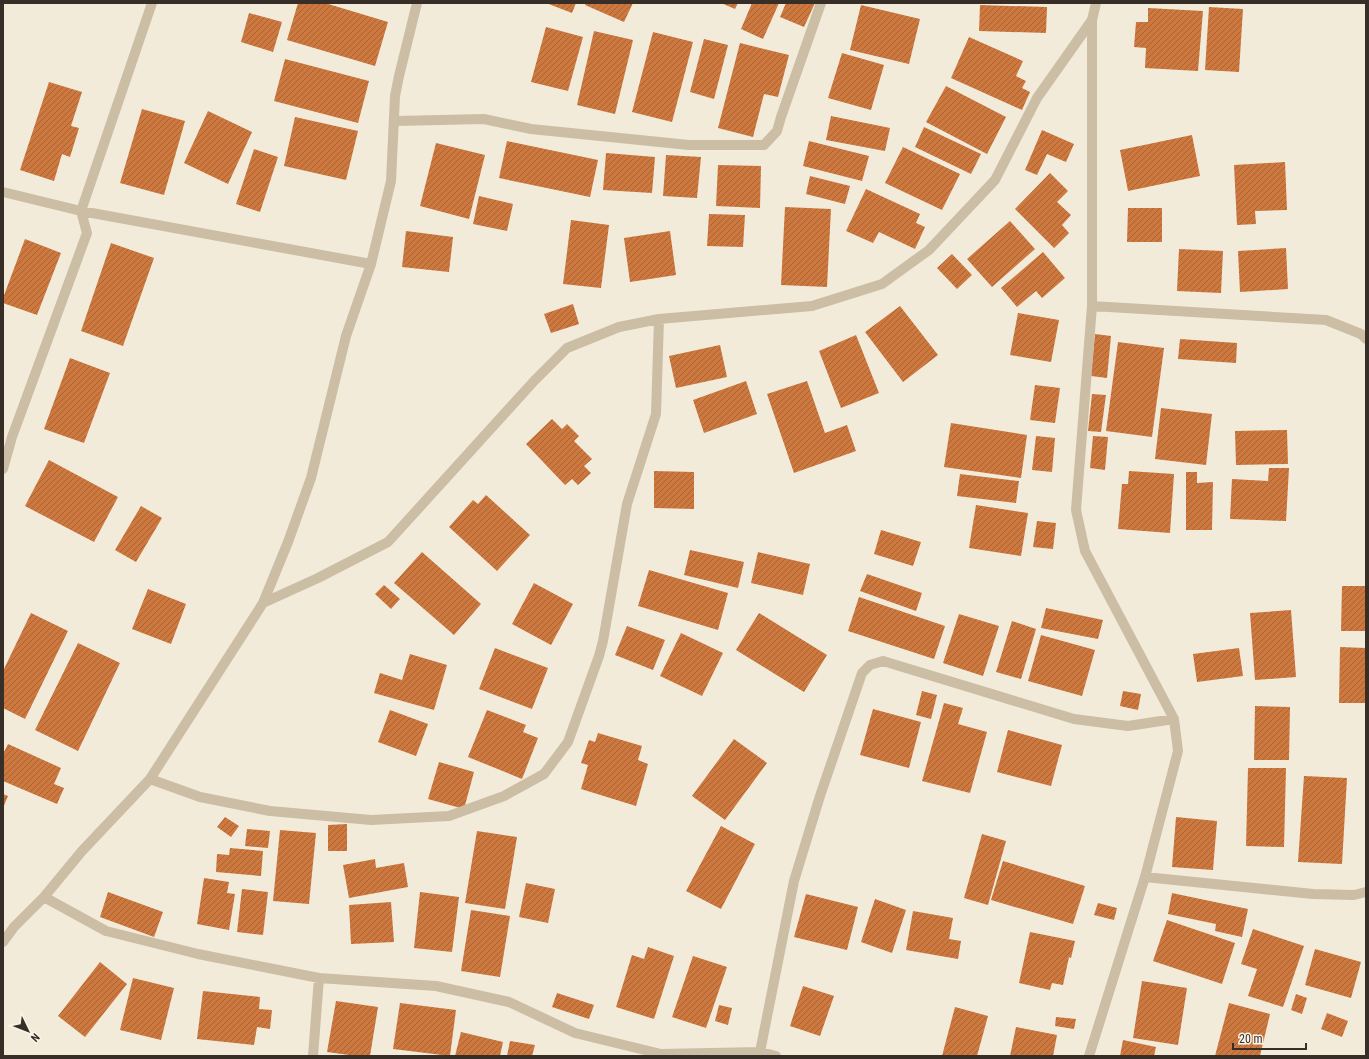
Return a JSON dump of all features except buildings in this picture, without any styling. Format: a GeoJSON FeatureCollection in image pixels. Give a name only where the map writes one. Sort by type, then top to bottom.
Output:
{"type":"FeatureCollection","features":[{"type":"Feature","properties":{"kind":"street"},"geometry":{"type":"LineString","coordinates":[[3,469],[8,436],[87,233],[81,211],[152,3]]}},
{"type":"Feature","properties":{"kind":"street"},"geometry":{"type":"LineString","coordinates":[[3,942],[14,927],[44,897],[82,851],[150,779],[263,603],[288,542],[311,478],[346,336],[371,264],[391,181],[395,96],[417,3]]}},
{"type":"Feature","properties":{"kind":"street"},"geometry":{"type":"LineString","coordinates":[[394,121],[484,119],[530,129],[689,145],[764,145],[777,131],[821,3]]}},
{"type":"Feature","properties":{"kind":"street"},"geometry":{"type":"LineString","coordinates":[[1089,1056],[1145,877],[1178,751],[1174,719],[1085,551],[1076,510],[1092,306],[1092,20],[1096,3]]}},
{"type":"Feature","properties":{"kind":"street"},"geometry":{"type":"LineString","coordinates":[[263,603],[318,578],[388,542],[535,380],[567,348],[619,327],[659,319],[812,306],[882,284],[928,250],[995,180],[1038,98],[1092,20]]}},
{"type":"Feature","properties":{"kind":"street"},"geometry":{"type":"LineString","coordinates":[[3,192],[81,211],[371,264]]}},
{"type":"Feature","properties":{"kind":"street"},"geometry":{"type":"LineString","coordinates":[[1092,306],[1326,320],[1361,334],[1366,339]]}},
{"type":"Feature","properties":{"kind":"street"},"geometry":{"type":"LineString","coordinates":[[150,779],[200,797],[270,811],[371,820],[449,816],[504,796],[544,774],[568,742],[603,641],[627,504],[656,414],[659,319]]}},
{"type":"Feature","properties":{"kind":"street"},"geometry":{"type":"LineString","coordinates":[[760,1052],[794,881],[820,796],[862,673],[870,665],[883,661],[1074,719],[1128,726],[1174,719]]}},
{"type":"Feature","properties":{"kind":"street"},"geometry":{"type":"LineString","coordinates":[[1145,877],[1313,894],[1354,895],[1366,892]]}},
{"type":"Feature","properties":{"kind":"street"},"geometry":{"type":"LineString","coordinates":[[44,897],[106,931],[198,954],[319,978],[436,986],[487,997],[509,1002],[575,1033],[660,1055],[760,1052],[776,1056]]}},
{"type":"Feature","properties":{"kind":"street"},"geometry":{"type":"LineString","coordinates":[[313,1056],[319,978]]}}]}
